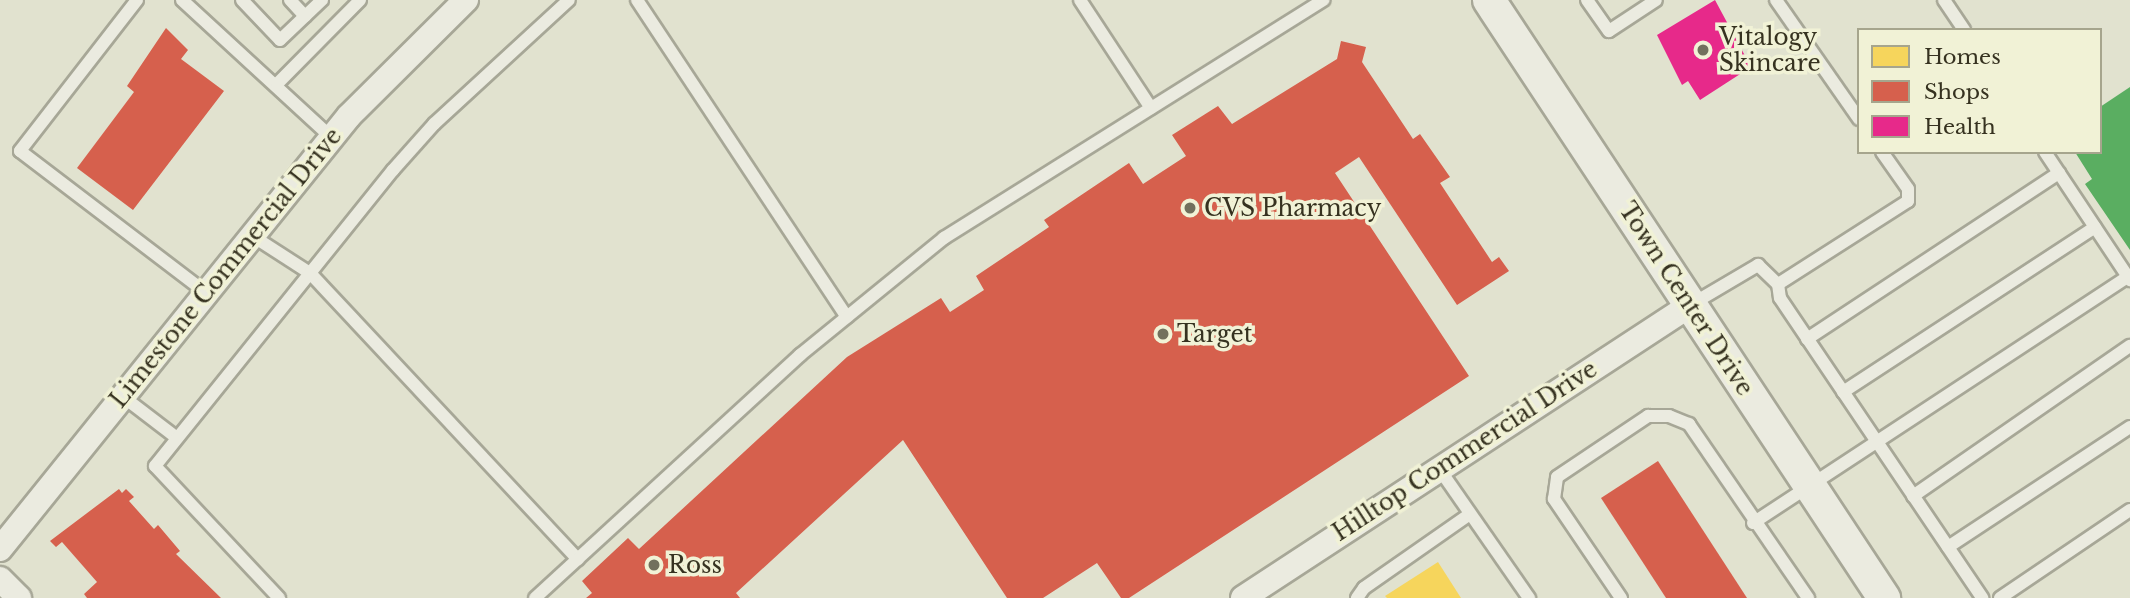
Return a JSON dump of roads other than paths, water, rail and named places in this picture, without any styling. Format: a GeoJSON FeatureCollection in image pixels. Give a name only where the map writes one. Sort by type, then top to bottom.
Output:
{"type":"FeatureCollection","features":[{"type":"Feature","properties":{"kind":"street","name":"Limestone Commercial Drive"},"geometry":{"type":"LineString","coordinates":[[0,548],[204,291],[331,137],[466,0]]}},
{"type":"Feature","properties":{"kind":"street","name":"Town Center Drive"},"geometry":{"type":"LineString","coordinates":[[1489,0],[1884,598]]}},
{"type":"Feature","properties":{"kind":"street","name":"Hilltop Commercial Drive"},"geometry":{"type":"LineString","coordinates":[[1243,598],[1438,467],[1689,306]]}},
{"type":"Feature","properties":{"kind":"street"},"geometry":{"type":"LineString","coordinates":[[0,579],[19,598]]}},
{"type":"Feature","properties":{"kind":"lane"},"geometry":{"type":"LineString","coordinates":[[137,0],[20,151],[204,291]]}},
{"type":"Feature","properties":{"kind":"lane"},"geometry":{"type":"LineString","coordinates":[[183,0],[277,84],[331,137]]}},
{"type":"Feature","properties":{"kind":"lane"},"geometry":{"type":"LineString","coordinates":[[242,0],[280,40],[316,2]]}},
{"type":"Feature","properties":{"kind":"lane"},"geometry":{"type":"LineString","coordinates":[[290,0],[305,16]]}},
{"type":"Feature","properties":{"kind":"lane"},"geometry":{"type":"LineString","coordinates":[[277,84],[360,0]]}},
{"type":"Feature","properties":{"kind":"lane"},"geometry":{"type":"LineString","coordinates":[[279,598],[155,466],[310,272],[434,124],[569,0]]}},
{"type":"Feature","properties":{"kind":"lane"},"geometry":{"type":"LineString","coordinates":[[637,0],[847,317]]}},
{"type":"Feature","properties":{"kind":"lane"},"geometry":{"type":"LineString","coordinates":[[1080,0],[1151,108]]}},
{"type":"Feature","properties":{"kind":"lane"},"geometry":{"type":"LineString","coordinates":[[535,598],[847,317],[944,238],[1151,108],[1303,5],[1323,0]]}},
{"type":"Feature","properties":{"kind":"lane"},"geometry":{"type":"LineString","coordinates":[[1587,0],[1609,31],[1656,0]]}},
{"type":"Feature","properties":{"kind":"lane"},"geometry":{"type":"LineString","coordinates":[[1776,0],[1857,116]]}},
{"type":"Feature","properties":{"kind":"lane"},"geometry":{"type":"LineString","coordinates":[[1944,0],[1963,28]]}},
{"type":"Feature","properties":{"kind":"lane"},"geometry":{"type":"LineString","coordinates":[[1778,285],[1908,201],[1908,189],[1883,154]]}},
{"type":"Feature","properties":{"kind":"lane"},"geometry":{"type":"LineString","coordinates":[[1753,523],[2129,278],[2046,154]]}},
{"type":"Feature","properties":{"kind":"lane"},"geometry":{"type":"LineString","coordinates":[[1807,339],[2059,173]]}},
{"type":"Feature","properties":{"kind":"lane"},"geometry":{"type":"LineString","coordinates":[[1843,392],[2095,227]]}},
{"type":"Feature","properties":{"kind":"lane"},"geometry":{"type":"LineString","coordinates":[[251,235],[310,272],[578,559]]}},
{"type":"Feature","properties":{"kind":"lane"},"geometry":{"type":"LineString","coordinates":[[1689,306],[1758,265],[1778,285],[1780,298],[1982,598]]}},
{"type":"Feature","properties":{"kind":"lane"},"geometry":{"type":"LineString","coordinates":[[1913,496],[2130,346]]}},
{"type":"Feature","properties":{"kind":"lane"},"geometry":{"type":"LineString","coordinates":[[122,396],[177,438]]}},
{"type":"Feature","properties":{"kind":"lane"},"geometry":{"type":"LineString","coordinates":[[1621,598],[1555,499],[1557,477],[1647,416],[1669,416],[1689,424],[1753,523],[1808,598]]}},
{"type":"Feature","properties":{"kind":"lane"},"geometry":{"type":"LineString","coordinates":[[1948,547],[2130,427]]}},
{"type":"Feature","properties":{"kind":"lane"},"geometry":{"type":"LineString","coordinates":[[1438,467],[1530,598]]}},
{"type":"Feature","properties":{"kind":"lane"},"geometry":{"type":"LineString","coordinates":[[2000,598],[2130,510]]}},
{"type":"Feature","properties":{"kind":"lane"},"geometry":{"type":"LineString","coordinates":[[1357,598],[1364,588],[1471,513]]}},
{"type":"Feature","properties":{"kind":"place","name":"Vitalogy Skincare"},"geometry":{"type":"Point","coordinates":[1703,50]}},
{"type":"Feature","properties":{"kind":"place","name":"CVS Pharmacy"},"geometry":{"type":"Point","coordinates":[1190,208]}},
{"type":"Feature","properties":{"kind":"place","name":"Target"},"geometry":{"type":"Point","coordinates":[1163,334]}},
{"type":"Feature","properties":{"kind":"place","name":"Ross"},"geometry":{"type":"Point","coordinates":[654,565]}}]}
